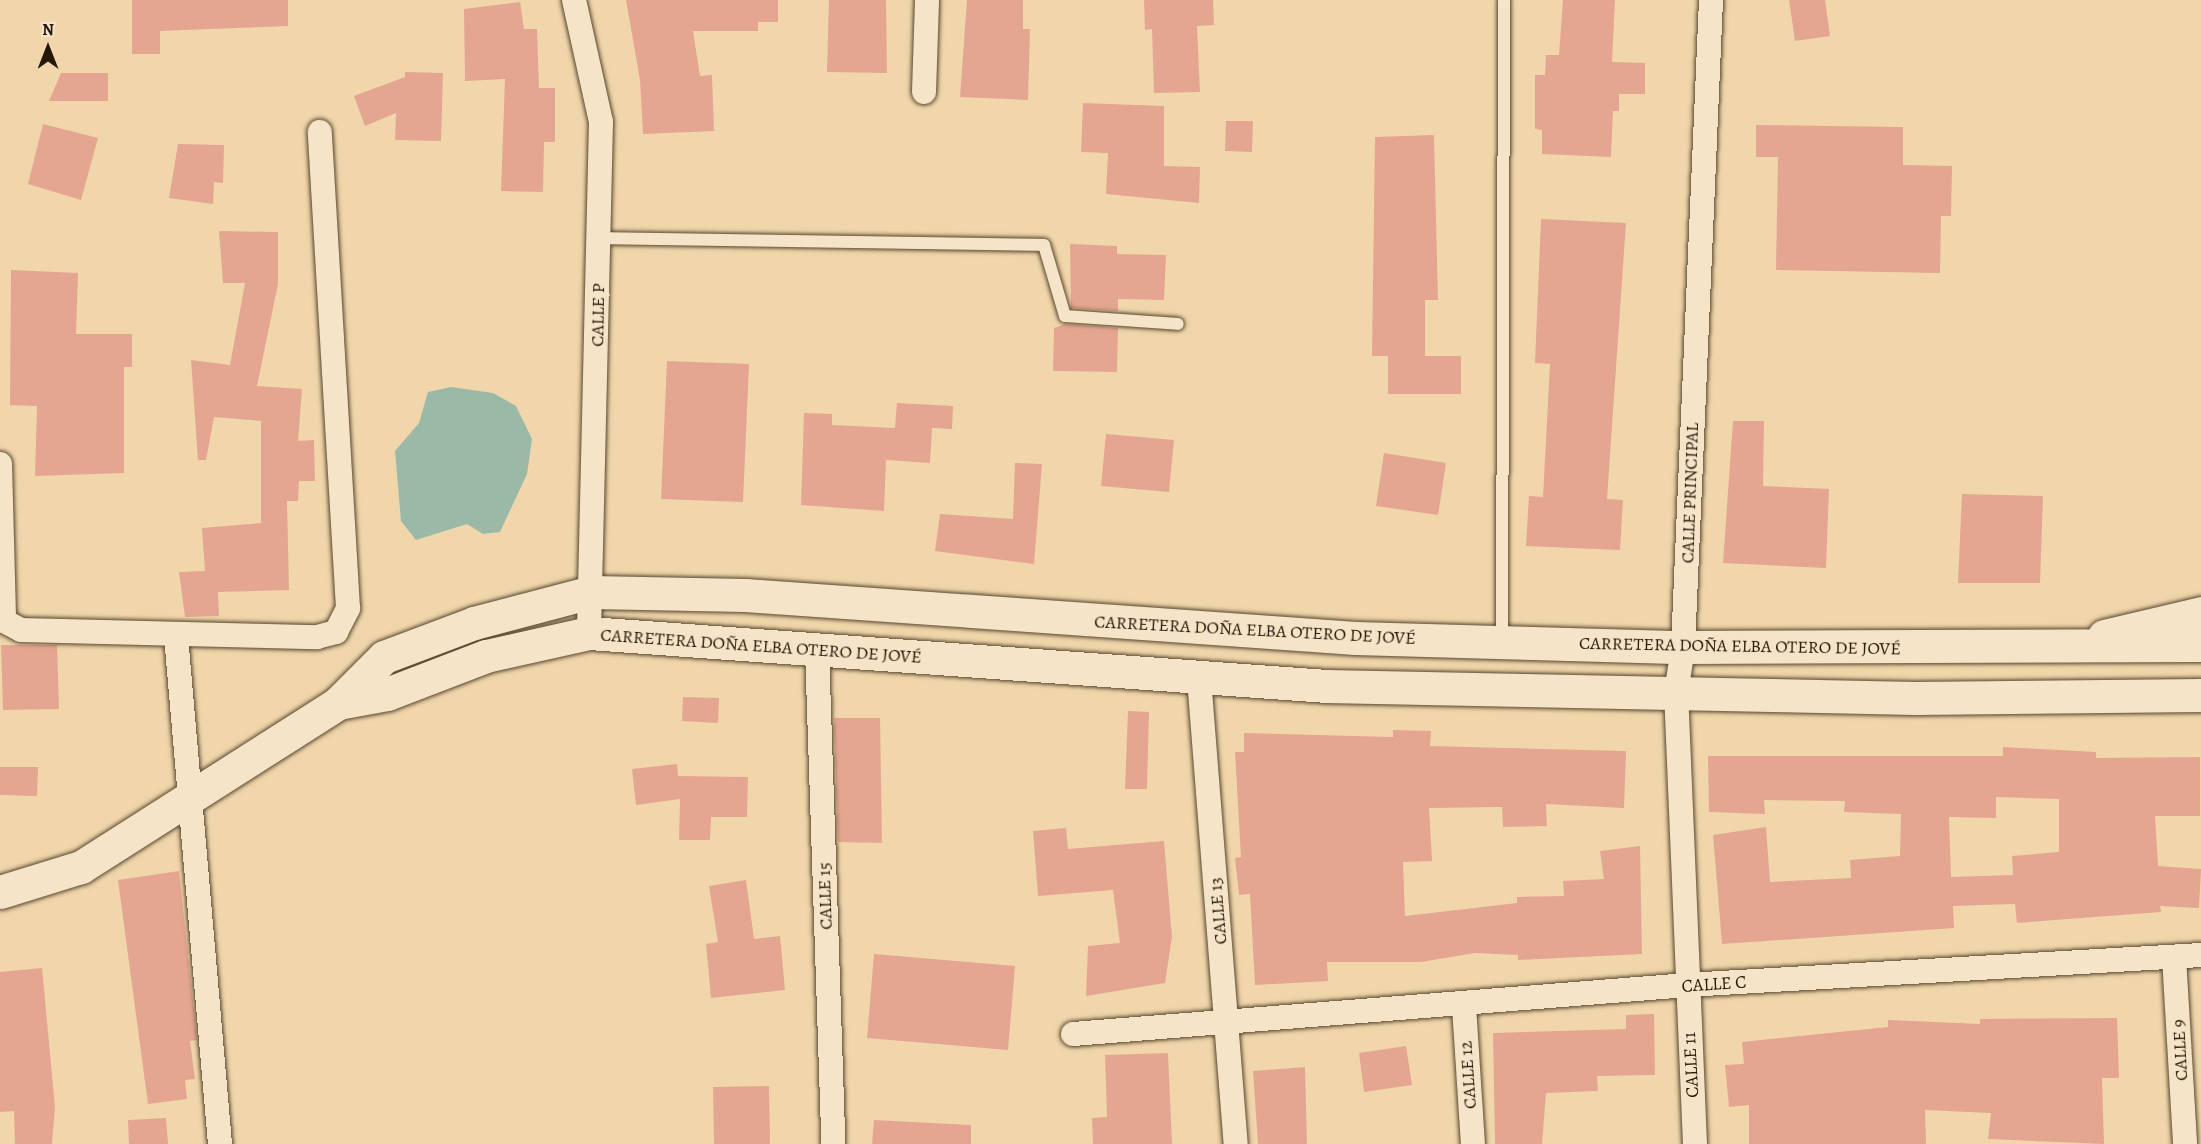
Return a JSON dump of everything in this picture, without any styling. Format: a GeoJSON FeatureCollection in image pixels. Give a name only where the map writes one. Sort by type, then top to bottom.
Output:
{"type":"FeatureCollection","features":[{"type":"Feature","properties":{"kind":"street","name":"CALLE P"},"geometry":{"type":"LineString","coordinates":[[574,0],[598,94],[599,238],[589,633]]}},
{"type":"Feature","properties":{"kind":"street"},"geometry":{"type":"LineString","coordinates":[[924,92],[927,0]]}},
{"type":"Feature","properties":{"kind":"street","name":"CALLE PRINCIPAL"},"geometry":{"type":"LineString","coordinates":[[1686,985],[1676,694],[1683,647],[1711,0]]}},
{"type":"Feature","properties":{"kind":"street"},"geometry":{"type":"LineString","coordinates":[[0,464],[4,621],[21,630],[176,636],[317,637],[336,632],[348,608],[320,132]]}},
{"type":"Feature","properties":{"kind":"street","name":"CARRETERA DOÑA ELBA OTERO DE JOVÉ"},"geometry":{"type":"LineString","coordinates":[[0,892],[81,867],[193,792],[338,703],[384,657],[474,623],[591,592],[745,595],[1189,628],[1502,643],[1683,647],[2070,648],[2201,645]]}},
{"type":"Feature","properties":{"kind":"street"},"geometry":{"type":"LineString","coordinates":[[2070,648],[2123,629],[2201,613]]}},
{"type":"Feature","properties":{"kind":"street","name":"CARRETERA DOÑA ELBA OTERO DE JOVÉ"},"geometry":{"type":"LineString","coordinates":[[338,703],[387,694],[486,656],[589,633],[1199,678],[1676,694],[2201,695]]}},
{"type":"Feature","properties":{"kind":"street"},"geometry":{"type":"LineString","coordinates":[[176,636],[193,792],[220,1144]]}},
{"type":"Feature","properties":{"kind":"street","name":"CALLE 15"},"geometry":{"type":"LineString","coordinates":[[817,649],[833,1144]]}},
{"type":"Feature","properties":{"kind":"street","name":"CALLE 13"},"geometry":{"type":"LineString","coordinates":[[1199,678],[1236,1144]]}},
{"type":"Feature","properties":{"kind":"street","name":"CALLE C"},"geometry":{"type":"LineString","coordinates":[[1073,1034],[1464,1006],[1686,985],[2201,955]]}},
{"type":"Feature","properties":{"kind":"street","name":"CALLE 9"},"geometry":{"type":"LineString","coordinates":[[2174,957],[2185,1144]]}},
{"type":"Feature","properties":{"kind":"street","name":"CALLE 11"},"geometry":{"type":"LineString","coordinates":[[1686,985],[1695,1144]]}},
{"type":"Feature","properties":{"kind":"street","name":"CALLE 12"},"geometry":{"type":"LineString","coordinates":[[1464,1006],[1473,1144]]}},
{"type":"Feature","properties":{"kind":"lane"},"geometry":{"type":"LineString","coordinates":[[1502,643],[1504,0]]}},
{"type":"Feature","properties":{"kind":"lane"},"geometry":{"type":"LineString","coordinates":[[599,238],[1044,245],[1065,316],[1178,324]]}},
{"type":"Feature","properties":{"kind":"shaded area"},"geometry":{"type":"Polygon","coordinates":[[[451,387],[493,393],[516,406],[532,439],[527,474],[500,532],[483,534],[467,524],[416,540],[401,521],[395,451],[419,423],[428,392],[451,387]]]}},
{"type":"Feature","properties":{"kind":"building"},"geometry":{"type":"Polygon","coordinates":[[[132,0],[288,0],[288,26],[160,31],[160,54],[132,54],[132,0]]]}},
{"type":"Feature","properties":{"kind":"building"},"geometry":{"type":"Polygon","coordinates":[[[626,0],[778,0],[778,22],[758,22],[758,31],[693,31],[700,76],[712,75],[714,131],[643,134],[640,80],[626,0]]]}},
{"type":"Feature","properties":{"kind":"building"},"geometry":{"type":"Polygon","coordinates":[[[829,0],[886,0],[887,73],[827,72],[829,0]]]}},
{"type":"Feature","properties":{"kind":"building"},"geometry":{"type":"Polygon","coordinates":[[[967,0],[1023,0],[1023,29],[1030,29],[1028,100],[960,97],[967,0]]]}},
{"type":"Feature","properties":{"kind":"building"},"geometry":{"type":"Polygon","coordinates":[[[1144,0],[1213,0],[1214,25],[1197,26],[1200,92],[1154,93],[1152,29],[1145,30],[1144,0]]]}},
{"type":"Feature","properties":{"kind":"building"},"geometry":{"type":"Polygon","coordinates":[[[1563,0],[1615,0],[1612,62],[1645,63],[1645,94],[1619,94],[1619,111],[1613,111],[1611,157],[1542,154],[1542,130],[1535,129],[1535,75],[1545,75],[1546,55],[1559,55],[1563,0]]]}},
{"type":"Feature","properties":{"kind":"building"},"geometry":{"type":"Polygon","coordinates":[[[1789,0],[1825,0],[1830,36],[1795,41],[1789,0]]]}},
{"type":"Feature","properties":{"kind":"building"},"geometry":{"type":"Polygon","coordinates":[[[520,2],[524,29],[537,29],[539,88],[555,88],[555,142],[544,142],[543,192],[501,191],[505,79],[465,81],[464,9],[520,2]]]}},
{"type":"Feature","properties":{"kind":"building"},"geometry":{"type":"Polygon","coordinates":[[[405,72],[443,73],[441,141],[395,140],[396,113],[365,126],[354,96],[405,77],[405,72]]]}},
{"type":"Feature","properties":{"kind":"building"},"geometry":{"type":"Polygon","coordinates":[[[61,73],[108,73],[108,101],[49,101],[61,73]]]}},
{"type":"Feature","properties":{"kind":"building"},"geometry":{"type":"Polygon","coordinates":[[[1083,103],[1164,106],[1164,166],[1200,167],[1199,203],[1106,194],[1108,153],[1081,152],[1083,103]]]}},
{"type":"Feature","properties":{"kind":"building"},"geometry":{"type":"Polygon","coordinates":[[[1226,121],[1253,121],[1252,152],[1225,151],[1226,121]]]}},
{"type":"Feature","properties":{"kind":"building"},"geometry":{"type":"Polygon","coordinates":[[[43,124],[98,138],[81,200],[28,184],[43,124]]]}},
{"type":"Feature","properties":{"kind":"building"},"geometry":{"type":"Polygon","coordinates":[[[1756,125],[1903,127],[1903,165],[1952,166],[1951,216],[1941,216],[1940,273],[1776,270],[1778,157],[1756,157],[1756,125]]]}},
{"type":"Feature","properties":{"kind":"building"},"geometry":{"type":"Polygon","coordinates":[[[1434,135],[1438,300],[1425,300],[1425,356],[1461,356],[1461,394],[1388,394],[1388,356],[1372,356],[1375,137],[1434,135]]]}},
{"type":"Feature","properties":{"kind":"building"},"geometry":{"type":"Polygon","coordinates":[[[178,144],[224,145],[223,183],[214,182],[213,204],[169,198],[178,144]]]}},
{"type":"Feature","properties":{"kind":"building"},"geometry":{"type":"Polygon","coordinates":[[[1541,219],[1626,223],[1607,499],[1623,500],[1620,550],[1526,546],[1529,496],[1543,497],[1550,364],[1535,363],[1541,219]]]}},
{"type":"Feature","properties":{"kind":"building"},"geometry":{"type":"Polygon","coordinates":[[[219,231],[278,232],[278,284],[257,386],[302,389],[298,441],[314,440],[315,481],[299,481],[298,501],[287,501],[289,590],[218,592],[219,616],[185,617],[179,572],[205,571],[202,528],[261,523],[261,421],[214,417],[206,460],[198,460],[191,360],[230,365],[245,283],[223,283],[219,231]]]}},
{"type":"Feature","properties":{"kind":"building"},"geometry":{"type":"Polygon","coordinates":[[[1070,244],[1117,246],[1117,254],[1166,255],[1164,300],[1118,299],[1118,311],[1071,308],[1070,244]]]}},
{"type":"Feature","properties":{"kind":"building"},"geometry":{"type":"Polygon","coordinates":[[[11,270],[78,273],[76,334],[132,334],[132,367],[124,367],[124,473],[35,476],[37,406],[10,405],[11,270]]]}},
{"type":"Feature","properties":{"kind":"building"},"geometry":{"type":"Polygon","coordinates":[[[1065,324],[1118,328],[1117,372],[1053,371],[1054,328],[1065,324]]]}},
{"type":"Feature","properties":{"kind":"building"},"geometry":{"type":"Polygon","coordinates":[[[667,361],[749,364],[743,502],[661,499],[667,361]]]}},
{"type":"Feature","properties":{"kind":"building"},"geometry":{"type":"Polygon","coordinates":[[[897,403],[953,406],[952,429],[932,428],[930,463],[886,460],[884,511],[801,505],[804,413],[832,414],[832,425],[895,428],[897,403]]]}},
{"type":"Feature","properties":{"kind":"building"},"geometry":{"type":"Polygon","coordinates":[[[1733,421],[1764,421],[1763,486],[1829,489],[1826,568],[1723,563],[1733,421]]]}},
{"type":"Feature","properties":{"kind":"building"},"geometry":{"type":"Polygon","coordinates":[[[1106,434],[1174,440],[1169,492],[1101,486],[1106,434]]]}},
{"type":"Feature","properties":{"kind":"building"},"geometry":{"type":"Polygon","coordinates":[[[1384,453],[1446,463],[1438,515],[1376,506],[1384,453]]]}},
{"type":"Feature","properties":{"kind":"building"},"geometry":{"type":"Polygon","coordinates":[[[1015,463],[1042,464],[1034,564],[935,551],[940,514],[1013,519],[1015,463]]]}},
{"type":"Feature","properties":{"kind":"building"},"geometry":{"type":"Polygon","coordinates":[[[1962,494],[2043,496],[2040,583],[1958,583],[1962,494]]]}},
{"type":"Feature","properties":{"kind":"building"},"geometry":{"type":"Polygon","coordinates":[[[1,645],[57,645],[59,709],[3,710],[1,645]]]}},
{"type":"Feature","properties":{"kind":"building"},"geometry":{"type":"Polygon","coordinates":[[[683,697],[719,698],[718,723],[682,721],[683,697]]]}},
{"type":"Feature","properties":{"kind":"building"},"geometry":{"type":"Polygon","coordinates":[[[1128,711],[1149,712],[1147,789],[1125,789],[1128,711]]]}},
{"type":"Feature","properties":{"kind":"building"},"geometry":{"type":"Polygon","coordinates":[[[834,718],[880,718],[882,843],[838,842],[834,718]]]}},
{"type":"Feature","properties":{"kind":"building"},"geometry":{"type":"Polygon","coordinates":[[[1393,730],[1431,731],[1430,746],[1626,751],[1624,808],[1546,804],[1547,826],[1503,827],[1502,807],[1429,808],[1432,861],[1403,862],[1405,916],[1517,903],[1517,897],[1564,896],[1563,881],[1604,879],[1600,851],[1640,846],[1642,954],[1518,960],[1518,955],[1475,953],[1421,962],[1327,962],[1328,981],[1255,985],[1250,894],[1239,895],[1235,858],[1241,857],[1235,752],[1244,752],[1244,733],[1393,737],[1393,730]]]}},
{"type":"Feature","properties":{"kind":"building"},"geometry":{"type":"Polygon","coordinates":[[[2003,747],[2096,752],[2096,758],[2200,757],[2200,816],[2155,816],[2158,866],[2201,869],[2199,908],[2160,906],[2161,912],[2017,923],[2015,904],[1953,906],[1954,928],[1722,944],[1713,835],[1766,827],[1770,882],[1851,878],[1850,860],[1900,856],[1901,814],[1844,812],[1845,801],[1764,800],[1765,814],[1709,812],[1708,756],[2003,756],[2003,747]],[[1996,797],[1996,818],[1949,817],[1951,877],[2013,875],[2012,856],[2059,852],[2059,799],[1996,797]]]}},
{"type":"Feature","properties":{"kind":"building"},"geometry":{"type":"Polygon","coordinates":[[[677,764],[678,776],[748,777],[747,817],[711,817],[710,840],[679,840],[680,799],[636,805],[632,769],[677,764]]]}},
{"type":"Feature","properties":{"kind":"building"},"geometry":{"type":"Polygon","coordinates":[[[0,767],[38,767],[37,796],[0,795],[0,767]]]}},
{"type":"Feature","properties":{"kind":"building"},"geometry":{"type":"Polygon","coordinates":[[[1066,828],[1068,849],[1164,841],[1172,937],[1165,983],[1086,996],[1088,946],[1120,943],[1113,890],[1038,896],[1033,831],[1066,828]]]}},
{"type":"Feature","properties":{"kind":"building"},"geometry":{"type":"Polygon","coordinates":[[[179,871],[197,1040],[190,1041],[195,1079],[185,1080],[187,1099],[148,1104],[118,880],[179,871]]]}},
{"type":"Feature","properties":{"kind":"building"},"geometry":{"type":"Polygon","coordinates":[[[746,880],[754,939],[780,936],[785,990],[711,998],[706,944],[718,942],[709,886],[746,880]]]}},
{"type":"Feature","properties":{"kind":"building"},"geometry":{"type":"Polygon","coordinates":[[[874,954],[1015,966],[1008,1050],[867,1038],[874,954]]]}},
{"type":"Feature","properties":{"kind":"building"},"geometry":{"type":"Polygon","coordinates":[[[42,968],[55,1107],[52,1144],[15,1144],[14,1111],[0,1112],[0,972],[42,968]]]}},
{"type":"Feature","properties":{"kind":"building"},"geometry":{"type":"Polygon","coordinates":[[[1654,1014],[1655,1075],[1597,1076],[1598,1091],[1546,1093],[1542,1144],[1495,1144],[1493,1033],[1626,1029],[1626,1015],[1654,1014]]]}},
{"type":"Feature","properties":{"kind":"building"},"geometry":{"type":"Polygon","coordinates":[[[2117,1018],[2119,1078],[2102,1078],[2104,1144],[1988,1139],[1991,1113],[1925,1110],[1926,1144],[1749,1144],[1749,1105],[1729,1107],[1725,1065],[1744,1064],[1742,1042],[1888,1027],[1888,1020],[1980,1024],[1980,1019],[2117,1018]]]}},
{"type":"Feature","properties":{"kind":"building"},"geometry":{"type":"Polygon","coordinates":[[[1406,1046],[1412,1085],[1364,1092],[1359,1053],[1406,1046]]]}},
{"type":"Feature","properties":{"kind":"building"},"geometry":{"type":"Polygon","coordinates":[[[1168,1053],[1172,1144],[1093,1144],[1092,1118],[1107,1117],[1105,1055],[1168,1053]]]}},
{"type":"Feature","properties":{"kind":"building"},"geometry":{"type":"Polygon","coordinates":[[[1305,1067],[1307,1144],[1258,1144],[1253,1071],[1305,1067]]]}},
{"type":"Feature","properties":{"kind":"building"},"geometry":{"type":"Polygon","coordinates":[[[769,1086],[770,1144],[714,1144],[713,1087],[769,1086]]]}},
{"type":"Feature","properties":{"kind":"building"},"geometry":{"type":"Polygon","coordinates":[[[166,1118],[168,1144],[129,1144],[128,1120],[166,1118]]]}},
{"type":"Feature","properties":{"kind":"building"},"geometry":{"type":"Polygon","coordinates":[[[874,1120],[971,1125],[971,1144],[872,1144],[874,1120]]]}}]}
